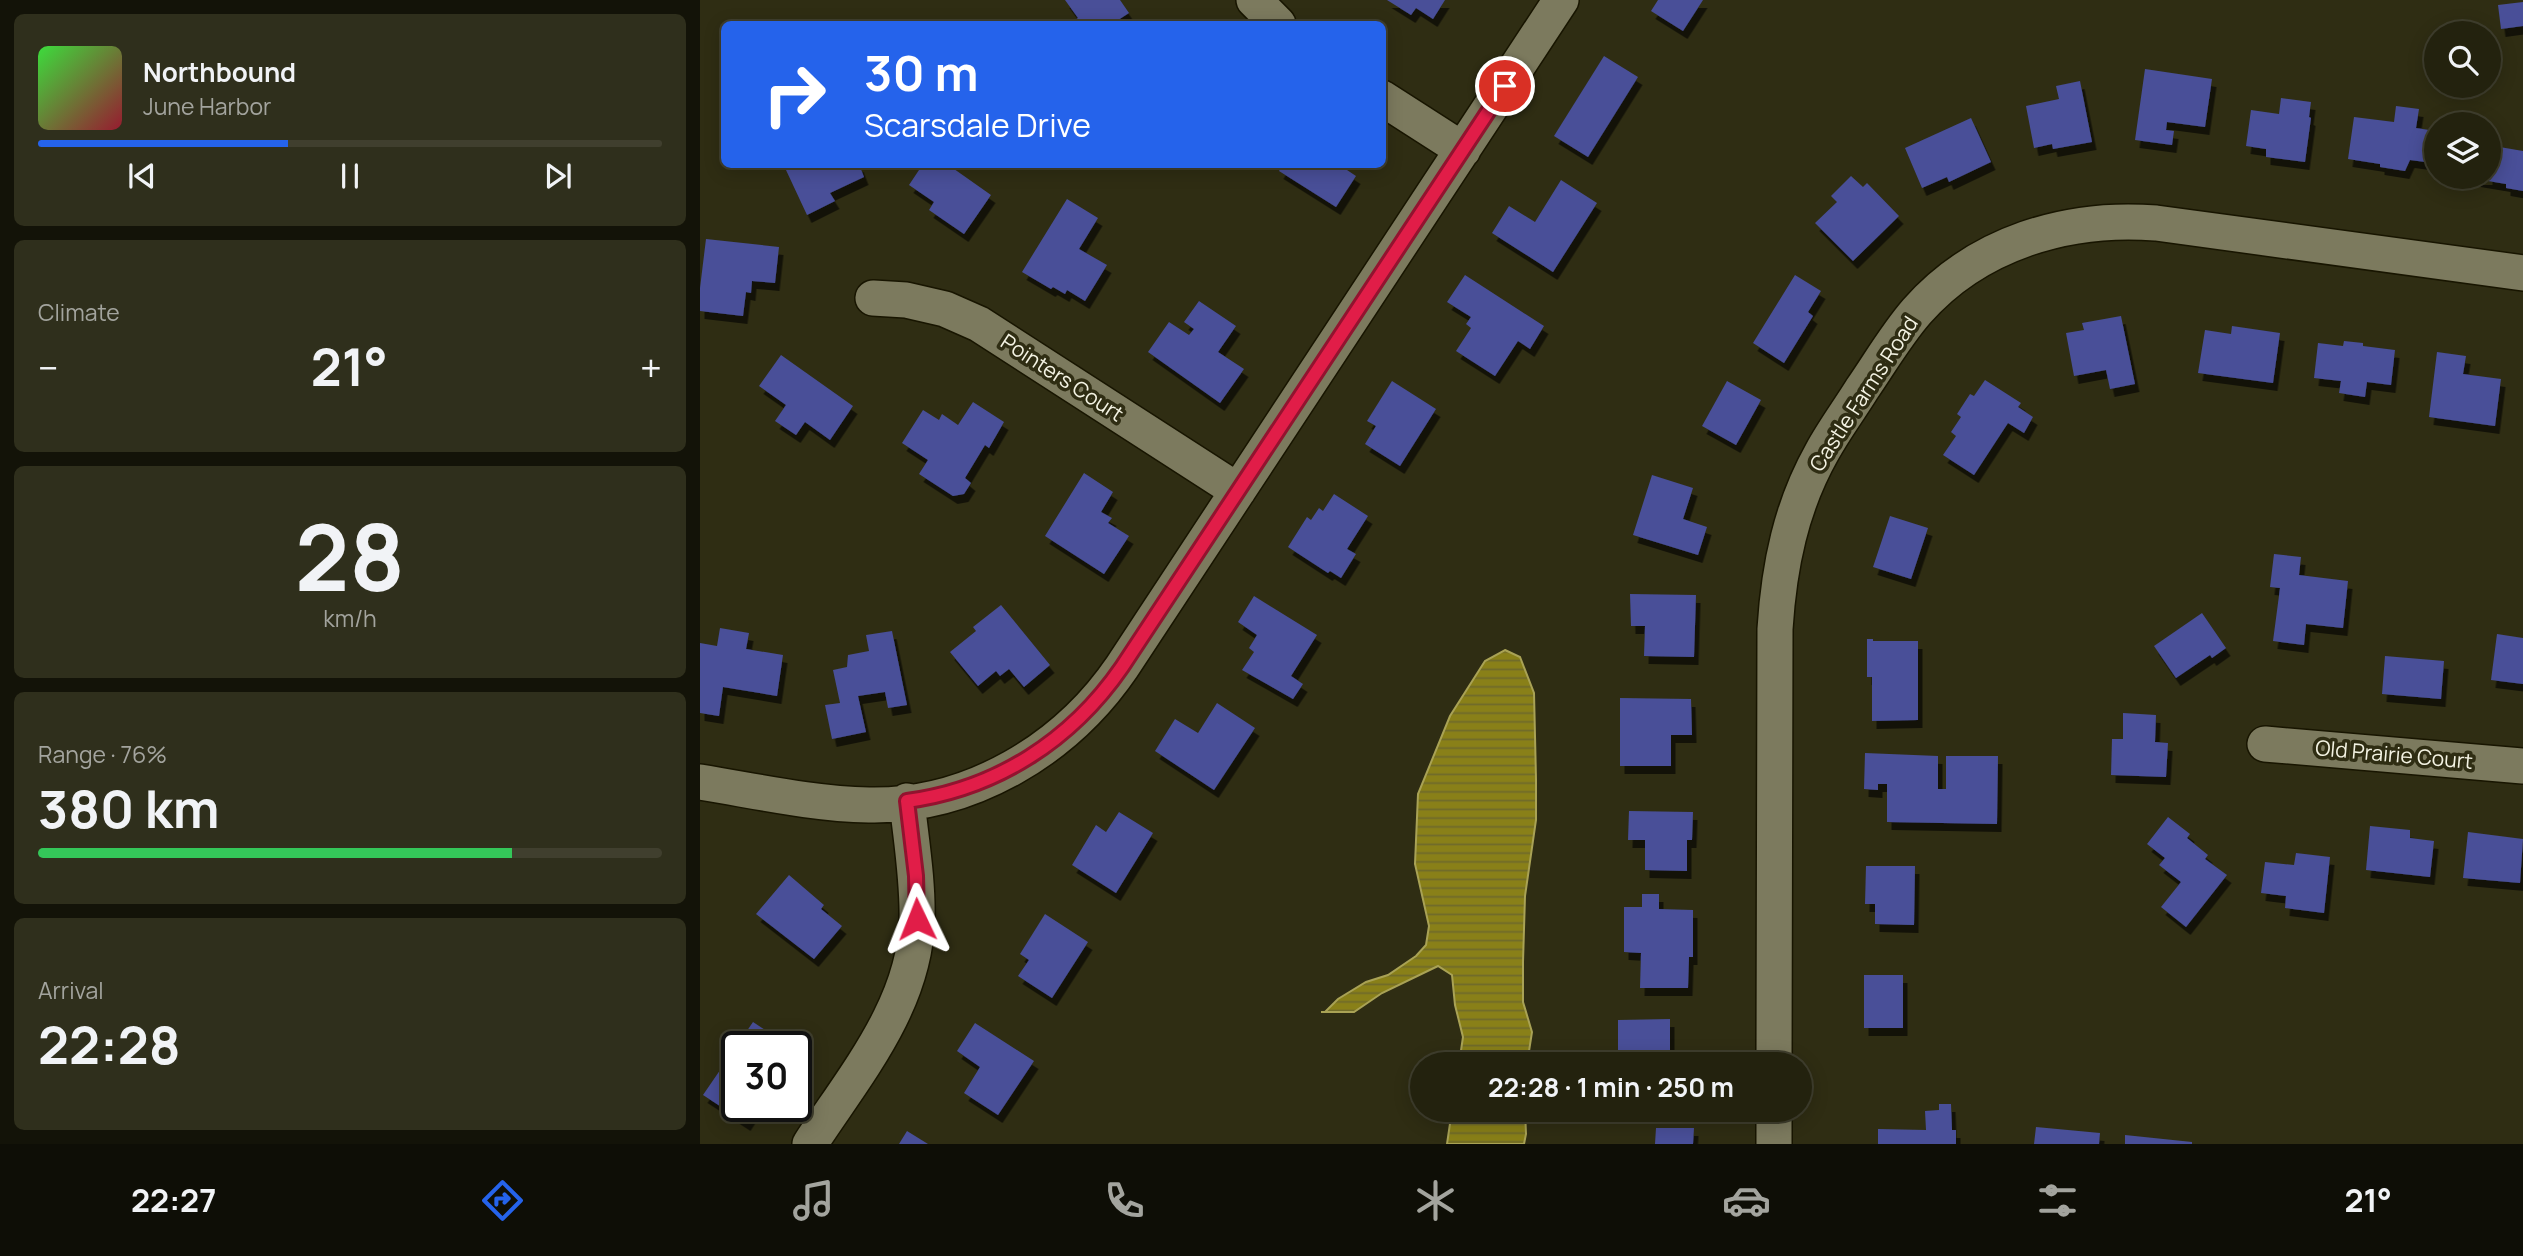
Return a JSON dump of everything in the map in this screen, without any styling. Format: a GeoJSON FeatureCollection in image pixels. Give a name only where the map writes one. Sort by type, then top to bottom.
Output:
{"type":"FeatureCollection","features":[{"type":"Feature","properties":{"kind":"street"},"geometry":{"type":"LineString","coordinates":[[1254,0],[1275,21]]}},
{"type":"Feature","properties":{"kind":"street"},"geometry":{"type":"LineString","coordinates":[[700,782],[825,803],[873,805],[907,801],[947,794],[999,775],[1041,750],[1078,720],[1115,678],[1562,0]]}},
{"type":"Feature","properties":{"kind":"street"},"geometry":{"type":"LineString","coordinates":[[1386,101],[1463,150]]}},
{"type":"Feature","properties":{"kind":"street","name":"Castle Farms Road"},"geometry":{"type":"LineString","coordinates":[[1774,1052],[1775,629],[1782,562],[1799,502],[1822,452],[1902,329],[1918,310],[1959,274],[2007,245],[2060,228],[2114,222],[2156,223],[2523,273]]}},
{"type":"Feature","properties":{"kind":"street","name":"Pointers Court"},"geometry":{"type":"LineString","coordinates":[[873,298],[906,300],[932,306],[979,324],[1238,491]]}},
{"type":"Feature","properties":{"kind":"street","name":"Old Prairie Court"},"geometry":{"type":"LineString","coordinates":[[2265,744],[2523,766]]}},
{"type":"Feature","properties":{"kind":"street"},"geometry":{"type":"LineString","coordinates":[[810,1144],[885,1029],[907,976],[917,919],[916,876],[907,801]]}},
{"type":"Feature","properties":{"kind":"street"},"geometry":{"type":"LineString","coordinates":[[1774,1122],[1774,1144]]}},
{"type":"Feature","properties":{"kind":"shaded area"},"geometry":{"type":"Polygon","coordinates":[[[1505,650],[1520,657],[1534,693],[1536,820],[1525,896],[1523,962],[1523,1002],[1532,1032],[1529,1052],[1461,1052],[1463,1037],[1455,1005],[1452,975],[1438,966],[1382,993],[1354,1012],[1325,1012],[1338,999],[1366,982],[1388,975],[1416,956],[1426,945],[1429,926],[1415,864],[1418,794],[1450,716],[1485,661],[1505,650]]]}},
{"type":"Feature","properties":{"kind":"shaded area"},"geometry":{"type":"Polygon","coordinates":[[[1450,1122],[1526,1122],[1524,1144],[1447,1144],[1450,1122]]]}},
{"type":"Feature","properties":{"kind":"building"},"geometry":{"type":"Polygon","coordinates":[[[1065,0],[1120,0],[1129,13],[1117,21],[1074,21],[1078,18],[1065,0]]]}},
{"type":"Feature","properties":{"kind":"building"},"geometry":{"type":"Polygon","coordinates":[[[1387,0],[1445,0],[1433,19],[1416,8],[1411,15],[1387,0]]]}},
{"type":"Feature","properties":{"kind":"building"},"geometry":{"type":"Polygon","coordinates":[[[1658,0],[1703,0],[1683,31],[1651,11],[1658,0]]]}},
{"type":"Feature","properties":{"kind":"building"},"geometry":{"type":"Polygon","coordinates":[[[2523,2],[2523,26],[2501,29],[2498,5],[2523,2]]]}},
{"type":"Feature","properties":{"kind":"building"},"geometry":{"type":"Polygon","coordinates":[[[1604,56],[1638,77],[1588,157],[1554,136],[1604,56]]]}},
{"type":"Feature","properties":{"kind":"building"},"geometry":{"type":"Polygon","coordinates":[[[2145,69],[2212,79],[2205,127],[2167,122],[2166,130],[2174,131],[2172,145],[2135,140],[2145,69]]]}},
{"type":"Feature","properties":{"kind":"building"},"geometry":{"type":"Polygon","coordinates":[[[2080,81],[2092,142],[2053,149],[2052,144],[2034,148],[2026,106],[2059,99],[2056,86],[2080,81]]]}},
{"type":"Feature","properties":{"kind":"building"},"geometry":{"type":"Polygon","coordinates":[[[2281,98],[2311,102],[2305,162],[2266,157],[2266,149],[2246,146],[2251,110],[2279,114],[2281,98]]]}},
{"type":"Feature","properties":{"kind":"building"},"geometry":{"type":"Polygon","coordinates":[[[2396,106],[2419,109],[2416,128],[2424,129],[2424,162],[2410,160],[2405,171],[2348,159],[2354,117],[2394,122],[2396,106]]]}},
{"type":"Feature","properties":{"kind":"building"},"geometry":{"type":"Polygon","coordinates":[[[1971,118],[1991,162],[1949,182],[1947,177],[1922,188],[1905,148],[1971,118]]]}},
{"type":"Feature","properties":{"kind":"building"},"geometry":{"type":"Polygon","coordinates":[[[2501,147],[2523,151],[2523,191],[2506,188],[2506,184],[2501,183],[2501,147]]]}},
{"type":"Feature","properties":{"kind":"building"},"geometry":{"type":"Polygon","coordinates":[[[861,168],[864,177],[830,193],[835,201],[807,215],[786,170],[861,168]]]}},
{"type":"Feature","properties":{"kind":"building"},"geometry":{"type":"Polygon","coordinates":[[[920,168],[953,168],[991,195],[964,234],[929,210],[934,202],[909,185],[920,168]]]}},
{"type":"Feature","properties":{"kind":"building"},"geometry":{"type":"Polygon","coordinates":[[[1281,168],[1344,168],[1356,176],[1336,207],[1279,171],[1281,168]]]}},
{"type":"Feature","properties":{"kind":"building"},"geometry":{"type":"Polygon","coordinates":[[[1851,176],[1863,187],[1867,183],[1899,216],[1853,261],[1815,223],[1837,202],[1831,196],[1851,176]]]}},
{"type":"Feature","properties":{"kind":"building"},"geometry":{"type":"Polygon","coordinates":[[[1561,180],[1597,203],[1553,272],[1492,233],[1509,206],[1535,222],[1561,180]]]}},
{"type":"Feature","properties":{"kind":"building"},"geometry":{"type":"Polygon","coordinates":[[[1067,199],[1098,218],[1079,249],[1107,265],[1085,301],[1067,290],[1065,294],[1053,287],[1051,289],[1022,272],[1067,199]]]}},
{"type":"Feature","properties":{"kind":"building"},"geometry":{"type":"Polygon","coordinates":[[[706,239],[779,247],[775,283],[752,281],[751,293],[746,292],[743,316],[700,311],[706,239]]]}},
{"type":"Feature","properties":{"kind":"building"},"geometry":{"type":"Polygon","coordinates":[[[1465,275],[1544,326],[1530,349],[1518,341],[1495,376],[1456,351],[1471,328],[1466,324],[1471,317],[1447,302],[1465,275]]]}},
{"type":"Feature","properties":{"kind":"building"},"geometry":{"type":"Polygon","coordinates":[[[1795,275],[1821,291],[1808,312],[1813,316],[1784,363],[1753,343],[1795,275]]]}},
{"type":"Feature","properties":{"kind":"building"},"geometry":{"type":"Polygon","coordinates":[[[1199,301],[1236,326],[1218,352],[1244,369],[1220,403],[1148,352],[1169,322],[1189,335],[1194,329],[1184,322],[1199,301]]]}},
{"type":"Feature","properties":{"kind":"building"},"geometry":{"type":"Polygon","coordinates":[[[2121,316],[2135,384],[2110,389],[2106,370],[2074,376],[2066,333],[2084,330],[2082,323],[2121,316]]]}},
{"type":"Feature","properties":{"kind":"building"},"geometry":{"type":"Polygon","coordinates":[[[2232,326],[2280,333],[2273,383],[2198,373],[2205,330],[2231,334],[2232,326]]]}},
{"type":"Feature","properties":{"kind":"building"},"geometry":{"type":"Polygon","coordinates":[[[2344,341],[2395,350],[2391,385],[2367,382],[2365,397],[2339,393],[2341,381],[2314,378],[2318,343],[2343,346],[2344,341]]]}},
{"type":"Feature","properties":{"kind":"building"},"geometry":{"type":"Polygon","coordinates":[[[2437,352],[2466,356],[2463,374],[2501,379],[2495,426],[2429,417],[2437,352]]]}},
{"type":"Feature","properties":{"kind":"building"},"geometry":{"type":"Polygon","coordinates":[[[781,355],[853,406],[830,440],[805,422],[796,435],[775,421],[786,405],[759,386],[781,355]]]}},
{"type":"Feature","properties":{"kind":"building"},"geometry":{"type":"Polygon","coordinates":[[[1985,380],[2021,403],[2018,407],[2033,417],[2024,433],[2008,423],[1974,475],[1943,455],[1956,436],[1951,432],[1961,417],[1957,414],[1970,394],[1974,396],[1985,380]]]}},
{"type":"Feature","properties":{"kind":"building"},"geometry":{"type":"Polygon","coordinates":[[[1392,381],[1436,409],[1400,466],[1365,444],[1376,426],[1367,421],[1392,381]]]}},
{"type":"Feature","properties":{"kind":"building"},"geometry":{"type":"Polygon","coordinates":[[[1727,381],[1761,400],[1736,445],[1702,426],[1727,381]]]}},
{"type":"Feature","properties":{"kind":"building"},"geometry":{"type":"Polygon","coordinates":[[[973,402],[1004,422],[989,448],[985,445],[965,478],[971,483],[964,494],[953,496],[919,474],[928,460],[902,443],[923,410],[939,420],[942,414],[958,425],[973,402]]]}},
{"type":"Feature","properties":{"kind":"building"},"geometry":{"type":"Polygon","coordinates":[[[1084,473],[1113,492],[1101,512],[1112,518],[1108,523],[1129,536],[1104,574],[1045,536],[1084,473]]]}},
{"type":"Feature","properties":{"kind":"building"},"geometry":{"type":"Polygon","coordinates":[[[1652,475],[1693,488],[1683,519],[1707,527],[1698,555],[1633,535],[1652,475]]]}},
{"type":"Feature","properties":{"kind":"building"},"geometry":{"type":"Polygon","coordinates":[[[1334,494],[1368,516],[1347,549],[1356,554],[1341,578],[1330,571],[1328,573],[1288,547],[1307,517],[1311,520],[1319,508],[1323,511],[1334,494]]]}},
{"type":"Feature","properties":{"kind":"building"},"geometry":{"type":"Polygon","coordinates":[[[1890,516],[1928,528],[1911,579],[1873,567],[1890,516]]]}},
{"type":"Feature","properties":{"kind":"building"},"geometry":{"type":"Polygon","coordinates":[[[2274,554],[2301,557],[2299,575],[2348,581],[2343,628],[2306,624],[2304,645],[2273,641],[2280,588],[2270,587],[2274,554]]]}},
{"type":"Feature","properties":{"kind":"building"},"geometry":{"type":"Polygon","coordinates":[[[1630,594],[1696,595],[1694,657],[1644,656],[1645,626],[1631,626],[1630,594]]]}},
{"type":"Feature","properties":{"kind":"building"},"geometry":{"type":"Polygon","coordinates":[[[1254,596],[1317,635],[1291,676],[1303,684],[1293,699],[1242,670],[1254,652],[1249,648],[1257,635],[1238,622],[1254,596]]]}},
{"type":"Feature","properties":{"kind":"building"},"geometry":{"type":"Polygon","coordinates":[[[1001,605],[1050,665],[1024,687],[1009,669],[1000,676],[996,671],[978,686],[950,652],[976,631],[973,627],[1001,605]]]}},
{"type":"Feature","properties":{"kind":"building"},"geometry":{"type":"Polygon","coordinates":[[[2202,613],[2226,648],[2212,658],[2210,655],[2176,678],[2154,646],[2202,613]]]}},
{"type":"Feature","properties":{"kind":"building"},"geometry":{"type":"Polygon","coordinates":[[[720,628],[749,633],[746,649],[783,655],[777,696],[723,687],[719,716],[700,713],[700,643],[717,646],[720,628]]]}},
{"type":"Feature","properties":{"kind":"building"},"geometry":{"type":"Polygon","coordinates":[[[892,631],[907,705],[888,708],[885,692],[858,696],[866,732],[832,739],[825,705],[840,703],[833,670],[847,667],[848,655],[869,651],[866,635],[892,631]]]}},
{"type":"Feature","properties":{"kind":"building"},"geometry":{"type":"Polygon","coordinates":[[[2497,634],[2523,638],[2523,684],[2491,680],[2497,634]]]}},
{"type":"Feature","properties":{"kind":"building"},"geometry":{"type":"Polygon","coordinates":[[[1867,639],[1918,641],[1918,720],[1872,721],[1872,677],[1867,677],[1867,639]]]}},
{"type":"Feature","properties":{"kind":"building"},"geometry":{"type":"Polygon","coordinates":[[[2385,656],[2444,661],[2441,699],[2382,694],[2385,656]]]}},
{"type":"Feature","properties":{"kind":"building"},"geometry":{"type":"Polygon","coordinates":[[[1620,698],[1691,699],[1692,735],[1671,735],[1671,766],[1620,766],[1620,698]]]}},
{"type":"Feature","properties":{"kind":"building"},"geometry":{"type":"Polygon","coordinates":[[[1217,703],[1255,728],[1214,790],[1155,751],[1175,719],[1198,733],[1217,703]]]}},
{"type":"Feature","properties":{"kind":"building"},"geometry":{"type":"Polygon","coordinates":[[[2123,713],[2156,715],[2155,742],[2168,743],[2166,777],[2111,775],[2112,739],[2123,739],[2123,713]]]}},
{"type":"Feature","properties":{"kind":"building"},"geometry":{"type":"Polygon","coordinates":[[[1865,753],[1938,756],[1938,789],[1946,789],[1946,756],[1998,756],[1997,824],[1887,822],[1887,784],[1878,784],[1878,790],[1864,789],[1865,753]]]}},
{"type":"Feature","properties":{"kind":"building"},"geometry":{"type":"Polygon","coordinates":[[[1629,811],[1693,812],[1692,840],[1687,840],[1687,871],[1645,870],[1645,840],[1628,840],[1629,811]]]}},
{"type":"Feature","properties":{"kind":"building"},"geometry":{"type":"Polygon","coordinates":[[[1119,812],[1153,833],[1116,893],[1072,865],[1096,825],[1106,832],[1119,812]]]}},
{"type":"Feature","properties":{"kind":"building"},"geometry":{"type":"Polygon","coordinates":[[[2168,817],[2190,834],[2187,838],[2208,855],[2205,859],[2227,875],[2186,927],[2161,907],[2181,882],[2159,865],[2165,858],[2147,844],[2168,817]]]}},
{"type":"Feature","properties":{"kind":"building"},"geometry":{"type":"Polygon","coordinates":[[[2370,826],[2410,830],[2410,838],[2434,841],[2430,877],[2366,870],[2370,826]]]}},
{"type":"Feature","properties":{"kind":"building"},"geometry":{"type":"Polygon","coordinates":[[[2468,832],[2523,839],[2520,883],[2463,878],[2468,832]]]}},
{"type":"Feature","properties":{"kind":"building"},"geometry":{"type":"Polygon","coordinates":[[[2296,853],[2330,857],[2324,913],[2285,908],[2286,896],[2261,893],[2265,862],[2294,865],[2296,853]]]}},
{"type":"Feature","properties":{"kind":"building"},"geometry":{"type":"Polygon","coordinates":[[[1866,866],[1915,866],[1914,925],[1875,924],[1875,904],[1865,904],[1866,866]]]}},
{"type":"Feature","properties":{"kind":"building"},"geometry":{"type":"Polygon","coordinates":[[[789,875],[824,905],[821,909],[842,926],[814,959],[756,914],[789,875]]]}},
{"type":"Feature","properties":{"kind":"building"},"geometry":{"type":"Polygon","coordinates":[[[1642,894],[1659,894],[1659,909],[1693,910],[1693,957],[1689,957],[1688,988],[1640,988],[1641,953],[1624,952],[1624,907],[1642,907],[1642,894]]]}},
{"type":"Feature","properties":{"kind":"building"},"geometry":{"type":"Polygon","coordinates":[[[1045,914],[1088,942],[1052,998],[1018,976],[1029,960],[1020,954],[1045,914]]]}},
{"type":"Feature","properties":{"kind":"building"},"geometry":{"type":"Polygon","coordinates":[[[1864,975],[1903,975],[1903,1028],[1864,1028],[1864,975]]]}},
{"type":"Feature","properties":{"kind":"building"},"geometry":{"type":"Polygon","coordinates":[[[1670,1019],[1670,1052],[1618,1052],[1618,1020],[1670,1019]]]}},
{"type":"Feature","properties":{"kind":"building"},"geometry":{"type":"Polygon","coordinates":[[[753,1022],[767,1031],[747,1031],[753,1022]]]}},
{"type":"Feature","properties":{"kind":"building"},"geometry":{"type":"Polygon","coordinates":[[[975,1023],[1034,1061],[998,1115],[964,1093],[980,1067],[957,1051],[975,1023]]]}},
{"type":"Feature","properties":{"kind":"building"},"geometry":{"type":"Polygon","coordinates":[[[721,1069],[721,1107],[703,1095],[721,1069]]]}},
{"type":"Feature","properties":{"kind":"building"},"geometry":{"type":"Polygon","coordinates":[[[1939,1104],[1951,1104],[1952,1130],[1956,1130],[1956,1144],[1878,1144],[1878,1129],[1926,1130],[1925,1111],[1939,1110],[1939,1104]]]}},
{"type":"Feature","properties":{"kind":"building"},"geometry":{"type":"Polygon","coordinates":[[[2036,1127],[2100,1133],[2099,1144],[2034,1144],[2036,1127]]]}},
{"type":"Feature","properties":{"kind":"building"},"geometry":{"type":"Polygon","coordinates":[[[1656,1128],[1694,1128],[1693,1144],[1655,1144],[1656,1128]]]}},
{"type":"Feature","properties":{"kind":"building"},"geometry":{"type":"Polygon","coordinates":[[[907,1131],[928,1144],[899,1144],[907,1131]]]}},
{"type":"Feature","properties":{"kind":"building"},"geometry":{"type":"Polygon","coordinates":[[[2125,1135],[2192,1142],[2192,1144],[2125,1144],[2125,1135]]]}},
{"type":"Feature","properties":{"kind":"route"},"geometry":{"type":"LineString","coordinates":[[917,919],[916,876],[907,801],[933,798],[999,775],[1047,746],[1098,699],[1115,678],[1505,86]]}}]}
